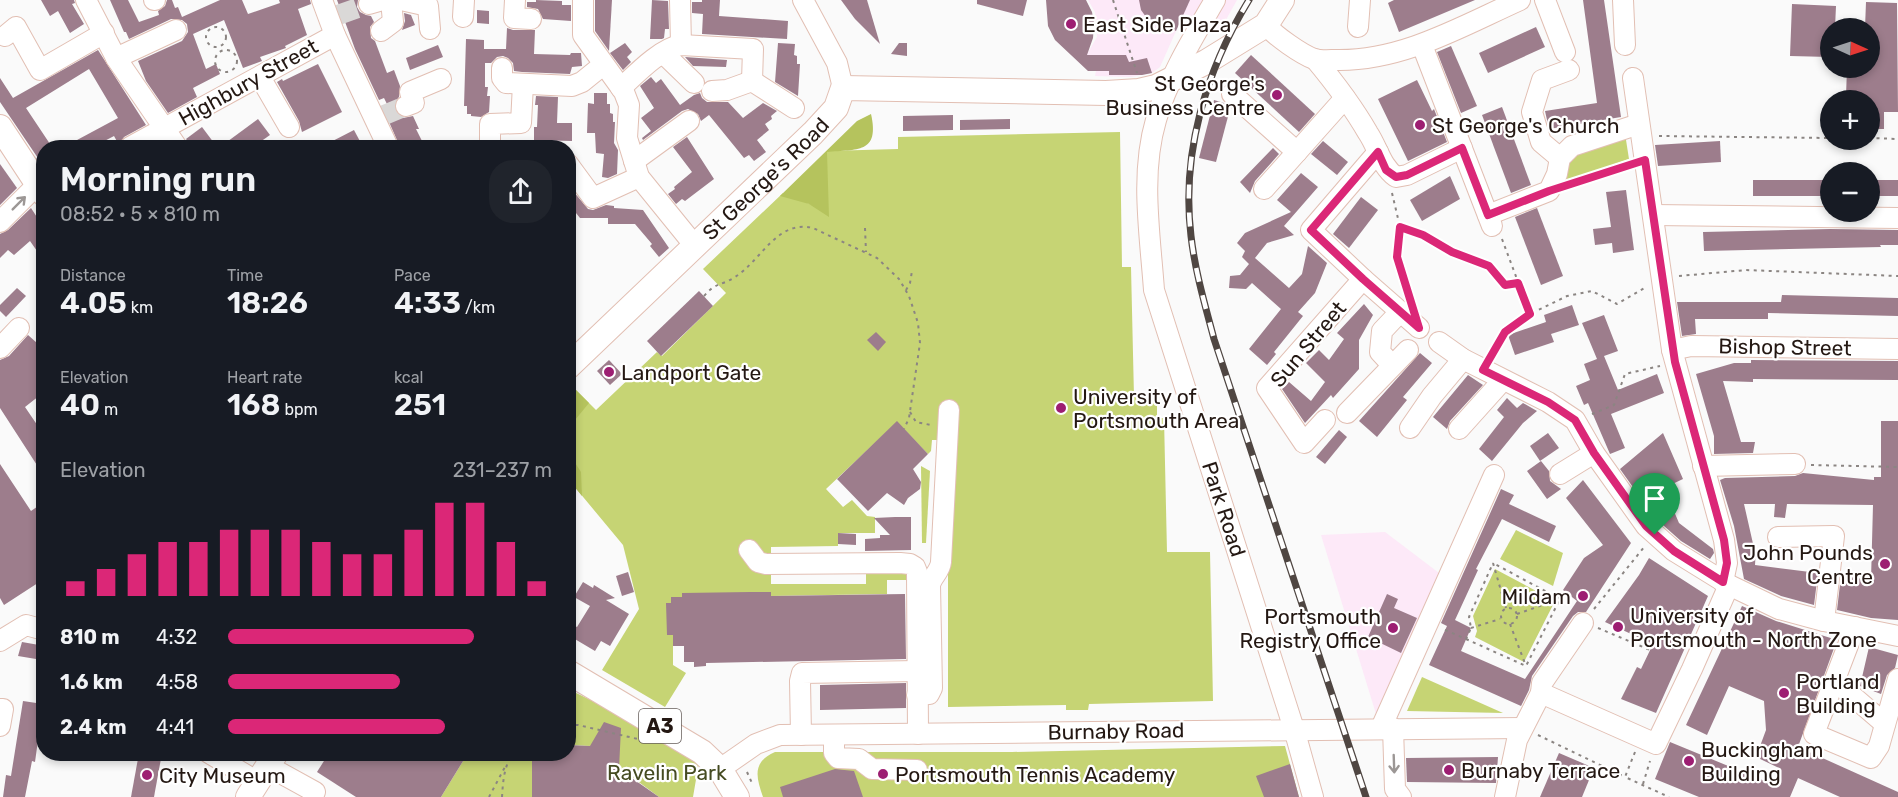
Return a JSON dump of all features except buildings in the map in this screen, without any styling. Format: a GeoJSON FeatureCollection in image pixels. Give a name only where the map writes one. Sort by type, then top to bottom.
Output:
{"type":"FeatureCollection","features":[{"type":"Feature","properties":{"kind":"main road"},"geometry":{"type":"LineString","coordinates":[[843,88],[1106,93],[1145,90],[1173,79],[1218,55],[1266,25],[1282,0]]}},
{"type":"Feature","properties":{"kind":"main road","name":"St George's Road"},"geometry":{"type":"LineString","coordinates":[[576,359],[830,116],[838,105],[843,88]]}},
{"type":"Feature","properties":{"kind":"main road"},"geometry":{"type":"LineString","coordinates":[[0,127],[36,183]]}},
{"type":"Feature","properties":{"kind":"main road","name":"A3"},"geometry":{"type":"LineString","coordinates":[[576,677],[702,752],[729,763],[745,792]]}},
{"type":"Feature","properties":{"kind":"street"},"geometry":{"type":"LineString","coordinates":[[86,0],[116,58],[172,140]]}},
{"type":"Feature","properties":{"kind":"street"},"geometry":{"type":"LineString","coordinates":[[381,31],[393,22],[391,0]]}},
{"type":"Feature","properties":{"kind":"street"},"geometry":{"type":"LineString","coordinates":[[400,0],[429,6],[430,29]]}},
{"type":"Feature","properties":{"kind":"street"},"geometry":{"type":"LineString","coordinates":[[515,0],[514,18],[531,19]]}},
{"type":"Feature","properties":{"kind":"street"},"geometry":{"type":"LineString","coordinates":[[583,0],[583,35],[627,96],[629,105],[627,138],[637,169],[695,246]]}},
{"type":"Feature","properties":{"kind":"street"},"geometry":{"type":"LineString","coordinates":[[680,0],[672,49],[694,83]]}},
{"type":"Feature","properties":{"kind":"street"},"geometry":{"type":"LineString","coordinates":[[803,0],[839,67],[843,88]]}},
{"type":"Feature","properties":{"kind":"street","name":"Park Road"},"geometry":{"type":"LineString","coordinates":[[1215,0],[1173,79],[1157,117],[1148,164],[1148,213],[1154,290],[1294,729],[1313,797]]}},
{"type":"Feature","properties":{"kind":"street"},"geometry":{"type":"LineString","coordinates":[[1358,27],[1360,0]]}},
{"type":"Feature","properties":{"kind":"street"},"geometry":{"type":"LineString","coordinates":[[1315,59],[1351,60],[1378,57],[1422,45],[1520,0]]}},
{"type":"Feature","properties":{"kind":"street"},"geometry":{"type":"LineString","coordinates":[[1545,0],[1567,61],[1542,80],[1532,112],[1540,142],[1560,158]]}},
{"type":"Feature","properties":{"kind":"street"},"geometry":{"type":"LineString","coordinates":[[1623,0],[1625,45]]}},
{"type":"Feature","properties":{"kind":"street"},"geometry":{"type":"LineString","coordinates":[[331,17],[378,118],[386,140]]}},
{"type":"Feature","properties":{"kind":"street","name":"Highbury Street"},"geometry":{"type":"LineString","coordinates":[[143,140],[260,77],[331,17]]}},
{"type":"Feature","properties":{"kind":"street"},"geometry":{"type":"LineString","coordinates":[[1266,25],[1273,34],[1315,59],[1370,135],[1386,170],[1396,177],[1407,175],[1462,148]]}},
{"type":"Feature","properties":{"kind":"street"},"geometry":{"type":"LineString","coordinates":[[4,36],[16,27],[40,70],[104,33]]}},
{"type":"Feature","properties":{"kind":"street"},"geometry":{"type":"LineString","coordinates":[[116,58],[176,30]]}},
{"type":"Feature","properties":{"kind":"street"},"geometry":{"type":"LineString","coordinates":[[1422,45],[1490,220],[1549,191],[1557,174],[1560,158],[1572,146],[1640,130]]}},
{"type":"Feature","properties":{"kind":"street"},"geometry":{"type":"LineString","coordinates":[[621,88],[672,49],[753,49],[752,81]]}},
{"type":"Feature","properties":{"kind":"street"},"geometry":{"type":"LineString","coordinates":[[502,68],[504,82],[572,86],[582,82],[603,65]]}},
{"type":"Feature","properties":{"kind":"street"},"geometry":{"type":"LineString","coordinates":[[260,77],[288,127]]}},
{"type":"Feature","properties":{"kind":"street"},"geometry":{"type":"LineString","coordinates":[[1541,693],[1647,745],[1692,669],[1726,584],[1727,563],[1724,540],[1673,356],[1633,78]]}},
{"type":"Feature","properties":{"kind":"street"},"geometry":{"type":"LineString","coordinates":[[406,106],[414,104],[410,92],[441,79]]}},
{"type":"Feature","properties":{"kind":"street"},"geometry":{"type":"LineString","coordinates":[[712,91],[727,90],[752,81]]}},
{"type":"Feature","properties":{"kind":"street"},"geometry":{"type":"LineString","coordinates":[[752,81],[794,108]]}},
{"type":"Feature","properties":{"kind":"street"},"geometry":{"type":"LineString","coordinates":[[490,140],[490,124],[521,123],[523,84]]}},
{"type":"Feature","properties":{"kind":"street"},"geometry":{"type":"LineString","coordinates":[[1232,94],[1297,152]]}},
{"type":"Feature","properties":{"kind":"street"},"geometry":{"type":"LineString","coordinates":[[1264,189],[1345,98]]}},
{"type":"Feature","properties":{"kind":"street"},"geometry":{"type":"LineString","coordinates":[[576,175],[593,198],[637,169],[689,121]]}},
{"type":"Feature","properties":{"kind":"street"},"geometry":{"type":"LineString","coordinates":[[1378,152],[1311,230],[1363,279],[1405,304],[1419,328]]}},
{"type":"Feature","properties":{"kind":"street"},"geometry":{"type":"LineString","coordinates":[[0,222],[36,192]]}},
{"type":"Feature","properties":{"kind":"street"},"geometry":{"type":"LineString","coordinates":[[1653,215],[1898,218]]}},
{"type":"Feature","properties":{"kind":"street","name":"Sun Street"},"geometry":{"type":"LineString","coordinates":[[1325,420],[1304,443],[1267,388],[1363,279]]}},
{"type":"Feature","properties":{"kind":"street"},"geometry":{"type":"LineString","coordinates":[[1392,365],[1380,352],[1382,331],[1405,304]]}},
{"type":"Feature","properties":{"kind":"street"},"geometry":{"type":"LineString","coordinates":[[0,348],[19,328]]}},
{"type":"Feature","properties":{"kind":"street"},"geometry":{"type":"LineString","coordinates":[[1439,342],[1463,359],[1548,402],[1575,420],[1594,453],[1646,526],[1674,551],[1726,584],[1779,609],[1898,636]]}},
{"type":"Feature","properties":{"kind":"street","name":"Bishop Street"},"geometry":{"type":"LineString","coordinates":[[1673,356],[1691,346],[1898,349]]}},
{"type":"Feature","properties":{"kind":"street"},"geometry":{"type":"LineString","coordinates":[[1347,413],[1407,350]]}},
{"type":"Feature","properties":{"kind":"street"},"geometry":{"type":"LineString","coordinates":[[1410,428],[1432,396],[1463,359]]}},
{"type":"Feature","properties":{"kind":"street"},"geometry":{"type":"LineString","coordinates":[[1459,429],[1503,380]]}},
{"type":"Feature","properties":{"kind":"street"},"geometry":{"type":"LineString","coordinates":[[917,695],[929,694],[932,688],[930,585],[941,562],[949,419]]}},
{"type":"Feature","properties":{"kind":"street"},"geometry":{"type":"LineString","coordinates":[[1560,474],[1594,453]]}},
{"type":"Feature","properties":{"kind":"street"},"geometry":{"type":"LineString","coordinates":[[1703,466],[1795,464]]}},
{"type":"Feature","properties":{"kind":"street"},"geometry":{"type":"LineString","coordinates":[[1401,797],[1395,789],[1387,728],[1494,475]]}},
{"type":"Feature","properties":{"kind":"street"},"geometry":{"type":"LineString","coordinates":[[1778,537],[1834,536],[1824,621]]}},
{"type":"Feature","properties":{"kind":"street"},"geometry":{"type":"LineString","coordinates":[[749,550],[758,562],[766,564],[913,565],[917,572],[918,734]]}},
{"type":"Feature","properties":{"kind":"street"},"geometry":{"type":"LineString","coordinates":[[1505,797],[1517,740],[1541,693],[1542,683],[1583,622]]}},
{"type":"Feature","properties":{"kind":"street"},"geometry":{"type":"LineString","coordinates":[[0,641],[26,625],[36,628]]}},
{"type":"Feature","properties":{"kind":"street"},"geometry":{"type":"LineString","coordinates":[[1855,627],[1814,734],[1871,758],[1879,746],[1898,679]]}},
{"type":"Feature","properties":{"kind":"street"},"geometry":{"type":"LineString","coordinates":[[801,735],[800,681],[802,673],[917,671]]}},
{"type":"Feature","properties":{"kind":"street"},"geometry":{"type":"LineString","coordinates":[[1834,681],[1885,724]]}},
{"type":"Feature","properties":{"kind":"street"},"geometry":{"type":"LineString","coordinates":[[0,709],[3,709],[0,726]]}},
{"type":"Feature","properties":{"kind":"street","name":"Burnaby Road"},"geometry":{"type":"LineString","coordinates":[[729,763],[756,744],[780,735],[1522,728]]}},
{"type":"Feature","properties":{"kind":"street"},"geometry":{"type":"LineString","coordinates":[[834,735],[834,753],[838,758],[859,759],[872,770],[916,770]]}},
{"type":"Feature","properties":{"kind":"street"},"geometry":{"type":"LineString","coordinates":[[230,761],[315,792]]}},
{"type":"Feature","properties":{"kind":"path"},"geometry":{"type":"LineString","coordinates":[[1113,0],[1138,76]]}},
{"type":"Feature","properties":{"kind":"path"},"geometry":{"type":"LineString","coordinates":[[212,28],[224,31],[226,38],[218,47],[209,45],[206,39],[207,32],[212,28]]}},
{"type":"Feature","properties":{"kind":"path"},"geometry":{"type":"LineString","coordinates":[[223,44],[234,53],[237,62],[235,68],[229,71],[219,69],[216,63],[216,57],[228,50]]}},
{"type":"Feature","properties":{"kind":"path"},"geometry":{"type":"LineString","coordinates":[[218,47],[221,52]]}},
{"type":"Feature","properties":{"kind":"path"},"geometry":{"type":"LineString","coordinates":[[1640,130],[1820,138]]}},
{"type":"Feature","properties":{"kind":"path"},"geometry":{"type":"LineString","coordinates":[[1880,138],[1898,139]]}},
{"type":"Feature","properties":{"kind":"path"},"geometry":{"type":"LineString","coordinates":[[1549,191],[1645,160]]}},
{"type":"Feature","properties":{"kind":"path"},"geometry":{"type":"LineString","coordinates":[[1386,170],[1400,227],[1397,257],[1405,304]]}},
{"type":"Feature","properties":{"kind":"path"},"geometry":{"type":"LineString","coordinates":[[1490,220],[1499,231],[1530,314]]}},
{"type":"Feature","properties":{"kind":"path"},"geometry":{"type":"LineString","coordinates":[[704,296],[715,285],[736,276],[781,233],[799,226],[813,228],[878,258],[888,266],[906,290],[915,314],[920,338],[910,412],[904,429]]}},
{"type":"Feature","properties":{"kind":"path"},"geometry":{"type":"LineString","coordinates":[[1400,227],[1423,235],[1452,252],[1489,266],[1505,285],[1518,283]]}},
{"type":"Feature","properties":{"kind":"path"},"geometry":{"type":"LineString","coordinates":[[865,228],[866,252]]}},
{"type":"Feature","properties":{"kind":"path"},"geometry":{"type":"LineString","coordinates":[[1483,370],[1505,332],[1530,314],[1567,296],[1592,291],[1617,304],[1662,278],[1746,270],[1898,276]]}},
{"type":"Feature","properties":{"kind":"path"},"geometry":{"type":"LineString","coordinates":[[906,290],[912,271]]}},
{"type":"Feature","properties":{"kind":"path"},"geometry":{"type":"LineString","coordinates":[[1575,420],[1614,405],[1624,374],[1673,356]]}},
{"type":"Feature","properties":{"kind":"path"},"geometry":{"type":"LineString","coordinates":[[910,412],[916,422],[949,419]]}},
{"type":"Feature","properties":{"kind":"path"},"geometry":{"type":"LineString","coordinates":[[1795,464],[1898,467]]}},
{"type":"Feature","properties":{"kind":"path"},"geometry":{"type":"LineString","coordinates":[[1650,650],[1583,622],[1655,535]]}},
{"type":"Feature","properties":{"kind":"path"},"geometry":{"type":"LineString","coordinates":[[1493,563],[1560,599]]}},
{"type":"Feature","properties":{"kind":"path"},"geometry":{"type":"LineString","coordinates":[[1493,563],[1506,608]]}},
{"type":"Feature","properties":{"kind":"path"},"geometry":{"type":"LineString","coordinates":[[1466,639],[1471,628],[1469,617],[1493,563]]}},
{"type":"Feature","properties":{"kind":"path"},"geometry":{"type":"LineString","coordinates":[[1517,614],[1560,599]]}},
{"type":"Feature","properties":{"kind":"path"},"geometry":{"type":"LineString","coordinates":[[1526,666],[1560,599]]}},
{"type":"Feature","properties":{"kind":"path"},"geometry":{"type":"LineString","coordinates":[[1501,619],[1506,624],[1515,622],[1517,614],[1514,609],[1506,608]]}},
{"type":"Feature","properties":{"kind":"path"},"geometry":{"type":"LineString","coordinates":[[1501,619],[1502,611],[1506,608]]}},
{"type":"Feature","properties":{"kind":"path"},"geometry":{"type":"LineString","coordinates":[[1471,628],[1501,619]]}},
{"type":"Feature","properties":{"kind":"path"},"geometry":{"type":"LineString","coordinates":[[1510,624],[1526,666]]}},
{"type":"Feature","properties":{"kind":"path"},"geometry":{"type":"LineString","coordinates":[[1445,630],[1526,666]]}},
{"type":"Feature","properties":{"kind":"path"},"geometry":{"type":"LineString","coordinates":[[576,724],[642,740]]}},
{"type":"Feature","properties":{"kind":"path"},"geometry":{"type":"LineString","coordinates":[[1522,728],[1669,797]]}},
{"type":"Feature","properties":{"kind":"path"},"geometry":{"type":"LineString","coordinates":[[1625,777],[1647,745]]}},
{"type":"Feature","properties":{"kind":"path"},"geometry":{"type":"LineString","coordinates":[[1643,785],[1647,745]]}},
{"type":"Feature","properties":{"kind":"path"},"geometry":{"type":"LineString","coordinates":[[489,797],[508,761]]}},
{"type":"Feature","properties":{"kind":"path"},"geometry":{"type":"LineString","coordinates":[[502,797],[508,761]]}},
{"type":"Feature","properties":{"kind":"path"},"geometry":{"type":"LineString","coordinates":[[729,763],[745,792]]}},
{"type":"Feature","properties":{"kind":"shaded area"},"geometry":{"type":"Polygon","coordinates":[[[1088,0],[1237,0],[1218,34],[1179,16],[1176,31],[1160,67],[1152,73],[1131,77],[1095,76],[1096,71],[1083,61],[1097,37],[1095,12],[1088,0]]]}},
{"type":"Feature","properties":{"kind":"shaded area"},"geometry":{"type":"Polygon","coordinates":[[[1385,532],[1439,573],[1376,714],[1321,535],[1385,532]]]}},
{"type":"Feature","properties":{"kind":"green space"},"geometry":{"type":"Polygon","coordinates":[[[871,114],[873,127],[869,143],[856,149],[827,152],[829,217],[809,204],[780,196],[857,121],[871,114]]]}},
{"type":"Feature","properties":{"kind":"green space"},"geometry":{"type":"Polygon","coordinates":[[[1120,132],[1122,267],[1131,267],[1134,397],[1157,397],[1157,418],[1164,418],[1167,552],[1210,552],[1213,701],[1089,704],[1088,710],[1066,710],[1066,705],[948,707],[948,543],[942,440],[932,440],[931,451],[928,454],[897,422],[826,489],[843,507],[852,500],[867,516],[875,517],[875,533],[838,533],[838,546],[771,547],[771,584],[866,584],[866,570],[906,571],[910,580],[887,580],[887,594],[771,596],[771,593],[684,646],[673,646],[673,665],[686,673],[665,707],[602,670],[639,609],[623,545],[576,488],[576,390],[596,410],[657,352],[662,356],[726,293],[703,269],[783,193],[817,207],[827,151],[898,149],[898,137],[1120,132]]]}},
{"type":"Feature","properties":{"kind":"green space"},"geometry":{"type":"Polygon","coordinates":[[[1619,140],[1626,140],[1629,159],[1562,183],[1571,156],[1619,140]]]}},
{"type":"Feature","properties":{"kind":"green space"},"geometry":{"type":"Polygon","coordinates":[[[576,390],[589,403],[576,419],[576,390]]]}},
{"type":"Feature","properties":{"kind":"green space"},"geometry":{"type":"Polygon","coordinates":[[[576,464],[581,472],[582,496],[576,489],[576,464]]]}},
{"type":"Feature","properties":{"kind":"green space"},"geometry":{"type":"Polygon","coordinates":[[[921,466],[930,471],[926,543],[922,543],[921,466]]]}},
{"type":"Feature","properties":{"kind":"green space"},"geometry":{"type":"Polygon","coordinates":[[[1516,530],[1563,553],[1553,586],[1500,559],[1516,530]]]}},
{"type":"Feature","properties":{"kind":"green space"},"geometry":{"type":"Polygon","coordinates":[[[1495,569],[1555,601],[1524,662],[1475,637],[1477,631],[1473,616],[1495,569]]]}},
{"type":"Feature","properties":{"kind":"green space"},"geometry":{"type":"Polygon","coordinates":[[[1422,677],[1503,713],[1407,711],[1422,677]]]}},
{"type":"Feature","properties":{"kind":"green space","name":"Ravelin Park"},"geometry":{"type":"Polygon","coordinates":[[[576,693],[613,711],[699,762],[693,797],[659,797],[590,746],[576,745],[576,693]]]}},
{"type":"Feature","properties":{"kind":"green space"},"geometry":{"type":"Polygon","coordinates":[[[1285,746],[1299,797],[763,797],[758,777],[762,760],[775,752],[1012,752],[1285,746]]]}},
{"type":"Feature","properties":{"kind":"green space"},"geometry":{"type":"Polygon","coordinates":[[[463,761],[533,761],[532,797],[441,797],[463,761]]]}},
{"type":"Feature","properties":{"kind":"tunnel"},"geometry":{"type":"LineString","coordinates":[[338,15],[369,4]]}},
{"type":"Feature","properties":{"kind":"tunnel"},"geometry":{"type":"LineString","coordinates":[[382,116],[406,106]]}},
{"type":"Feature","properties":{"kind":"railway"},"geometry":{"type":"LineString","coordinates":[[1249,0],[1220,55],[1200,113],[1190,174],[1191,236],[1214,339],[1366,797]]}},
{"type":"Feature","properties":{"kind":"place","name":"East Side Plaza"},"geometry":{"type":"Point","coordinates":[1071,24]}},
{"type":"Feature","properties":{"kind":"place","name":"St George's Business Centre"},"geometry":{"type":"Point","coordinates":[1277,95]}},
{"type":"Feature","properties":{"kind":"place","name":"St George's Church"},"geometry":{"type":"Point","coordinates":[1420,125]}},
{"type":"Feature","properties":{"kind":"place","name":"Landport Gate"},"geometry":{"type":"Point","coordinates":[609,372]}},
{"type":"Feature","properties":{"kind":"place","name":"University of Portsmouth Area"},"geometry":{"type":"Point","coordinates":[1061,408]}},
{"type":"Feature","properties":{"kind":"place","name":"John Pounds Centre"},"geometry":{"type":"Point","coordinates":[1885,564]}},
{"type":"Feature","properties":{"kind":"place","name":"Mildam"},"geometry":{"type":"Point","coordinates":[1583,596]}},
{"type":"Feature","properties":{"kind":"place","name":"University of Portsmouth - North Zone"},"geometry":{"type":"Point","coordinates":[1618,627]}},
{"type":"Feature","properties":{"kind":"place","name":"Portsmouth Registry Office"},"geometry":{"type":"Point","coordinates":[1393,628]}},
{"type":"Feature","properties":{"kind":"place","name":"Portland Building"},"geometry":{"type":"Point","coordinates":[1784,693]}},
{"type":"Feature","properties":{"kind":"place","name":"Buckingham Building"},"geometry":{"type":"Point","coordinates":[1689,761]}},
{"type":"Feature","properties":{"kind":"place","name":"Burnaby Terrace"},"geometry":{"type":"Point","coordinates":[1449,770]}},
{"type":"Feature","properties":{"kind":"place","name":"Portsmouth Tennis Academy"},"geometry":{"type":"Point","coordinates":[883,774]}},
{"type":"Feature","properties":{"kind":"place","name":"City Museum"},"geometry":{"type":"Point","coordinates":[147,775]}},
{"type":"Feature","properties":{"kind":"route"},"geometry":{"type":"LineString","coordinates":[[1462,148],[1488,215],[1549,191],[1645,160],[1672,350],[1724,540],[1727,563],[1723,582],[1674,551],[1655,535],[1646,526],[1594,453],[1575,420],[1548,402],[1483,370],[1505,332],[1530,314],[1518,283],[1505,285],[1489,266],[1452,252],[1423,235],[1400,227],[1397,257],[1419,328],[1311,230],[1378,152],[1386,170],[1396,177],[1407,175],[1462,148]]}}]}
